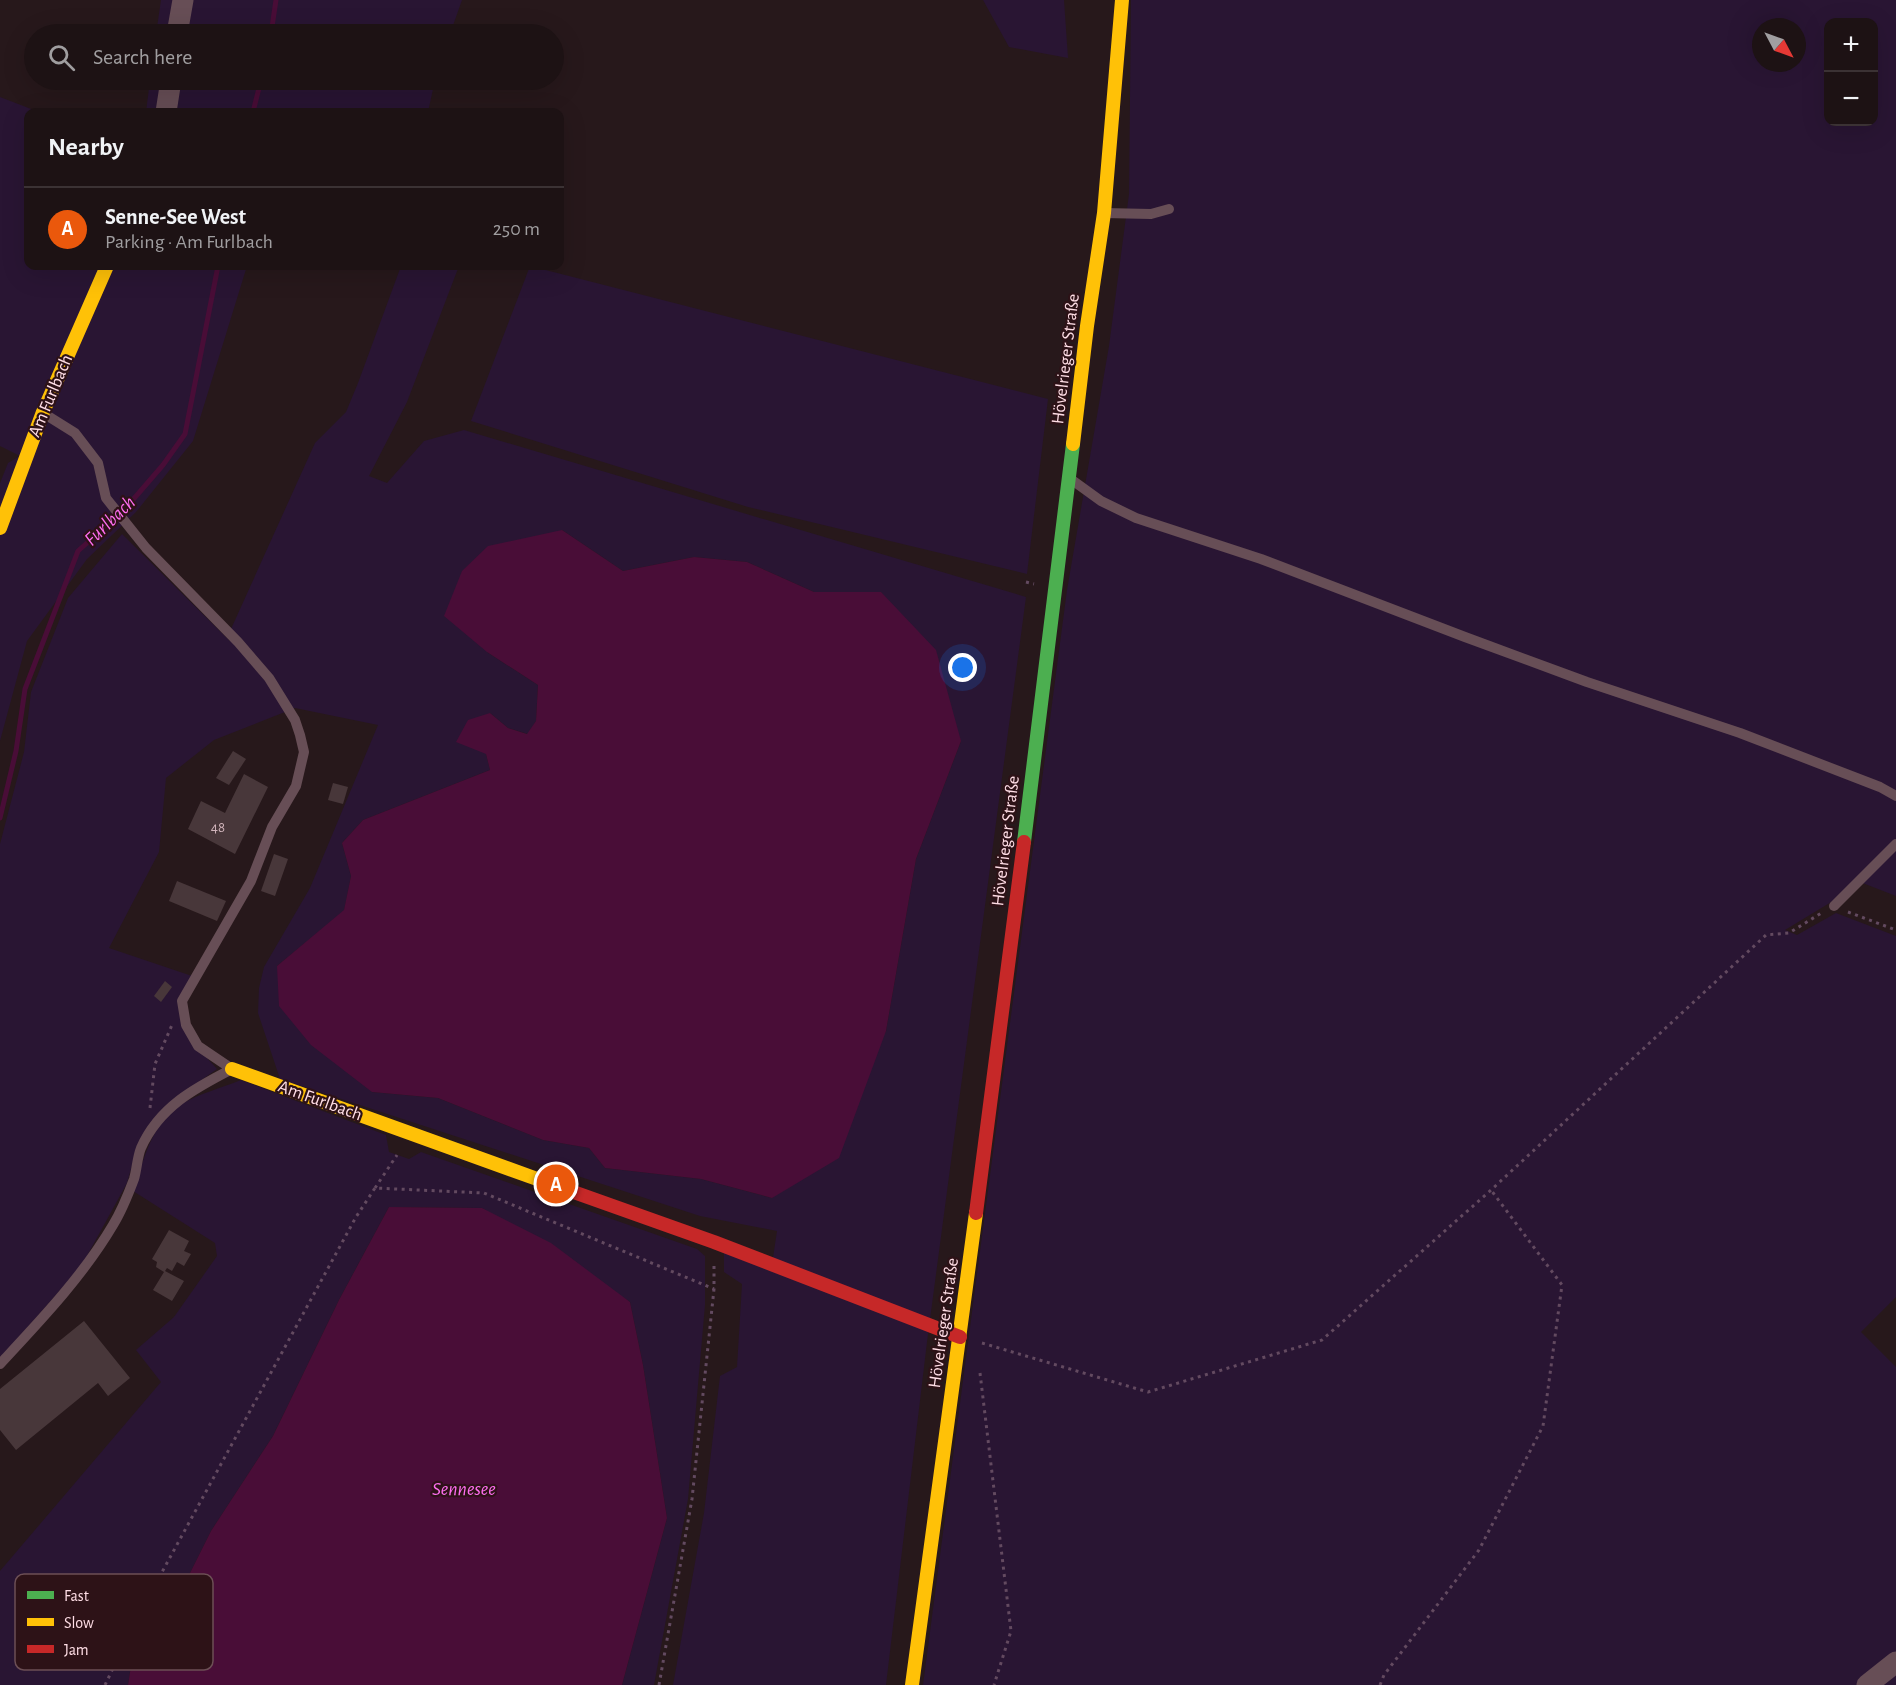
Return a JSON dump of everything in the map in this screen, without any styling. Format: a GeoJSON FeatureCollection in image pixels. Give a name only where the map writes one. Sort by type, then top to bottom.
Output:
{"type":"FeatureCollection","features":[{"type":"Feature","properties":{"kind":"main road","name":"Hövelrieger Straße"},"geometry":{"type":"LineString","coordinates":[[912,1685],[960,1337],[1070,478],[1087,326],[1104,213],[1122,0]]}},
{"type":"Feature","properties":{"kind":"main road","name":"Am Furlbach"},"geometry":{"type":"LineString","coordinates":[[0,528],[43,412],[105,270]]}},
{"type":"Feature","properties":{"kind":"main road","name":"Am Furlbach"},"geometry":{"type":"LineString","coordinates":[[232,1069],[407,1134],[714,1242],[960,1337]]}},
{"type":"Feature","properties":{"kind":"street"},"geometry":{"type":"LineString","coordinates":[[179,24],[183,0]]}},
{"type":"Feature","properties":{"kind":"street"},"geometry":{"type":"LineString","coordinates":[[167,108],[169,90]]}},
{"type":"Feature","properties":{"kind":"street"},"geometry":{"type":"LineString","coordinates":[[1867,1685],[1896,1662]]}},
{"type":"Feature","properties":{"kind":"lane"},"geometry":{"type":"LineString","coordinates":[[1104,213],[1151,214],[1169,209]]}},
{"type":"Feature","properties":{"kind":"lane"},"geometry":{"type":"LineString","coordinates":[[0,1364],[84,1270],[114,1224],[134,1178],[141,1149],[151,1131],[174,1102],[232,1069],[198,1046],[186,1025],[182,1001],[251,881],[272,827],[296,786],[304,752],[295,720],[269,678],[238,642],[146,548],[106,498],[98,463],[75,433],[43,412]]}},
{"type":"Feature","properties":{"kind":"lane"},"geometry":{"type":"LineString","coordinates":[[1070,478],[1101,501],[1136,518],[1261,559],[1587,682],[1740,733],[1880,787],[1896,796]]}},
{"type":"Feature","properties":{"kind":"lane"},"geometry":{"type":"LineString","coordinates":[[1834,906],[1896,844]]}},
{"type":"Feature","properties":{"kind":"path"},"geometry":{"type":"LineString","coordinates":[[960,1337],[1148,1392],[1322,1340],[1491,1190],[1766,935],[1789,933],[1834,906],[1896,930]]}},
{"type":"Feature","properties":{"kind":"path"},"geometry":{"type":"LineString","coordinates":[[151,1131],[150,1104],[155,1064],[182,1001]]}},
{"type":"Feature","properties":{"kind":"path"},"geometry":{"type":"LineString","coordinates":[[161,1574],[356,1217],[393,1163],[407,1134]]}},
{"type":"Feature","properties":{"kind":"path"},"geometry":{"type":"LineString","coordinates":[[375,1188],[484,1193],[714,1289],[692,1499],[659,1685]]}},
{"type":"Feature","properties":{"kind":"path"},"geometry":{"type":"LineString","coordinates":[[1380,1685],[1384,1675],[1479,1550],[1543,1426],[1562,1285],[1491,1190]]}},
{"type":"Feature","properties":{"kind":"path"},"geometry":{"type":"LineString","coordinates":[[975,1364],[980,1373],[1011,1631],[994,1685]]}},
{"type":"Feature","properties":{"kind":"path"},"geometry":{"type":"LineString","coordinates":[[105,1685],[112,1670]]}},
{"type":"Feature","properties":{"kind":"shaded area"},"geometry":{"type":"Polygon","coordinates":[[[161,0],[462,0],[454,24],[157,24],[161,0]]]}},
{"type":"Feature","properties":{"kind":"shaded area"},"geometry":{"type":"Polygon","coordinates":[[[983,0],[1064,0],[1068,58],[1009,47],[983,0]]]}},
{"type":"Feature","properties":{"kind":"shaded area"},"geometry":{"type":"Polygon","coordinates":[[[1131,0],[1896,0],[1896,896],[1860,882],[1851,890],[1785,930],[1797,935],[1836,913],[1896,936],[1896,1297],[1861,1332],[1896,1367],[1896,1685],[923,1685],[1067,590],[1109,346],[1129,194],[1131,0]]]}},
{"type":"Feature","properties":{"kind":"shaded area"},"geometry":{"type":"Polygon","coordinates":[[[149,90],[433,90],[429,108],[146,108],[149,90]]]}},
{"type":"Feature","properties":{"kind":"shaded area"},"geometry":{"type":"Polygon","coordinates":[[[0,97],[29,108],[24,108],[24,270],[246,270],[193,441],[136,512],[87,559],[27,641],[0,741],[0,483],[8,463],[20,456],[0,446],[0,97]]]}},
{"type":"Feature","properties":{"kind":"shaded area"},"geometry":{"type":"Polygon","coordinates":[[[400,270],[457,270],[407,402],[369,476],[387,483],[424,441],[464,430],[1026,597],[927,1342],[886,1685],[673,1685],[704,1513],[720,1376],[737,1367],[742,1284],[724,1272],[724,1251],[771,1271],[777,1231],[700,1216],[280,1079],[258,1013],[259,988],[264,967],[310,888],[378,725],[295,708],[214,740],[166,778],[159,852],[109,948],[195,977],[181,1001],[197,1047],[217,1069],[172,1101],[137,1148],[127,1183],[82,1265],[0,1359],[0,844],[24,752],[31,692],[68,598],[122,534],[230,641],[231,629],[315,443],[346,412],[400,270]],[[562,530],[487,652],[538,685],[536,721],[528,734],[508,728],[490,713],[486,754],[490,770],[363,820],[342,843],[351,876],[344,911],[277,966],[372,1092],[438,1098],[543,1140],[589,1148],[605,1168],[701,1179],[772,1198],[886,1031],[916,859],[961,741],[881,592],[814,592],[747,562],[694,557],[623,571],[562,530]]]}},
{"type":"Feature","properties":{"kind":"shaded area"},"geometry":{"type":"Polygon","coordinates":[[[528,270],[546,270],[1048,399],[1027,574],[748,507],[471,421],[528,270]]]}},
{"type":"Feature","properties":{"kind":"shaded area"},"geometry":{"type":"Polygon","coordinates":[[[241,1080],[386,1135],[389,1152],[409,1159],[421,1152],[697,1249],[705,1256],[705,1305],[688,1499],[654,1685],[622,1685],[667,1518],[643,1365],[630,1302],[482,1208],[389,1207],[339,1300],[273,1436],[211,1531],[190,1574],[15,1574],[15,1670],[130,1670],[128,1685],[0,1685],[0,1571],[161,1382],[136,1350],[174,1317],[217,1256],[215,1243],[133,1191],[155,1132],[170,1112],[194,1098],[241,1080]]]}},
{"type":"Feature","properties":{"kind":"water"},"geometry":{"type":"Polygon","coordinates":[[[562,530],[623,571],[694,557],[747,562],[814,592],[881,592],[936,650],[961,741],[916,859],[886,1031],[839,1158],[772,1198],[701,1179],[605,1168],[589,1148],[543,1140],[438,1098],[372,1092],[311,1045],[279,1006],[277,966],[344,910],[351,876],[342,843],[363,820],[490,770],[486,754],[456,742],[468,720],[490,713],[508,728],[527,734],[536,721],[538,685],[487,652],[444,616],[462,571],[488,546],[562,530]]]}},
{"type":"Feature","properties":{"kind":"water","name":"Sennesee"},"geometry":{"type":"Polygon","coordinates":[[[389,1207],[482,1208],[551,1243],[630,1302],[643,1365],[667,1518],[622,1685],[128,1685],[130,1670],[213,1670],[213,1574],[190,1574],[211,1531],[273,1436],[339,1300],[389,1207]]]}},
{"type":"Feature","properties":{"kind":"building"},"geometry":{"type":"Polygon","coordinates":[[[233,751],[246,759],[229,785],[216,778],[233,751]]]}},
{"type":"Feature","properties":{"kind":"building"},"geometry":{"type":"Polygon","coordinates":[[[244,774],[268,787],[235,854],[188,829],[201,801],[225,813],[244,774]]]}},
{"type":"Feature","properties":{"kind":"building"},"geometry":{"type":"Polygon","coordinates":[[[333,783],[348,787],[343,804],[328,800],[333,783]]]}},
{"type":"Feature","properties":{"kind":"building"},"geometry":{"type":"Polygon","coordinates":[[[274,854],[288,859],[275,896],[261,891],[274,854]]]}},
{"type":"Feature","properties":{"kind":"building"},"geometry":{"type":"Polygon","coordinates":[[[177,881],[226,901],[217,921],[169,901],[177,881]]]}},
{"type":"Feature","properties":{"kind":"building"},"geometry":{"type":"Polygon","coordinates":[[[165,981],[172,987],[161,1002],[154,996],[165,981]]]}},
{"type":"Feature","properties":{"kind":"building"},"geometry":{"type":"Polygon","coordinates":[[[169,1230],[189,1241],[184,1251],[191,1254],[184,1266],[177,1262],[172,1271],[167,1268],[165,1271],[184,1281],[172,1301],[153,1290],[164,1272],[156,1267],[157,1262],[152,1259],[169,1230]]]}},
{"type":"Feature","properties":{"kind":"building"},"geometry":{"type":"Polygon","coordinates":[[[84,1321],[130,1378],[108,1396],[98,1383],[16,1450],[0,1430],[0,1389],[84,1321]]]}},
{"type":"Feature","properties":{"kind":"waterway","name":"Furlbach"},"geometry":{"type":"LineString","coordinates":[[272,24],[276,0]]}},
{"type":"Feature","properties":{"kind":"waterway","name":"Furlbach"},"geometry":{"type":"LineString","coordinates":[[254,108],[258,90]]}},
{"type":"Feature","properties":{"kind":"waterway","name":"Furlbach"},"geometry":{"type":"LineString","coordinates":[[0,818],[16,751],[25,689],[78,551],[125,509],[163,465],[185,434],[217,270]]}},
{"type":"Feature","properties":{"kind":"traffic: fast"},"geometry":{"type":"LineString","coordinates":[[1024,842],[1073,444]]}},
{"type":"Feature","properties":{"kind":"traffic: slow"},"geometry":{"type":"LineString","coordinates":[[1073,444],[1087,326],[1104,213],[1122,0]]}},
{"type":"Feature","properties":{"kind":"traffic: slow"},"geometry":{"type":"LineString","coordinates":[[0,528],[43,412],[105,270]]}},
{"type":"Feature","properties":{"kind":"traffic: slow"},"geometry":{"type":"LineString","coordinates":[[232,1069],[551,1184]]}},
{"type":"Feature","properties":{"kind":"traffic: slow"},"geometry":{"type":"LineString","coordinates":[[912,1685],[976,1213]]}},
{"type":"Feature","properties":{"kind":"traffic: jam"},"geometry":{"type":"LineString","coordinates":[[976,1213],[1024,842]]}},
{"type":"Feature","properties":{"kind":"traffic: jam"},"geometry":{"type":"LineString","coordinates":[[551,1184],[714,1242],[960,1337]]}},
{"type":"Feature","properties":{"kind":"place","name":"Senne-See West"},"geometry":{"type":"Point","coordinates":[556,1184]}}]}
